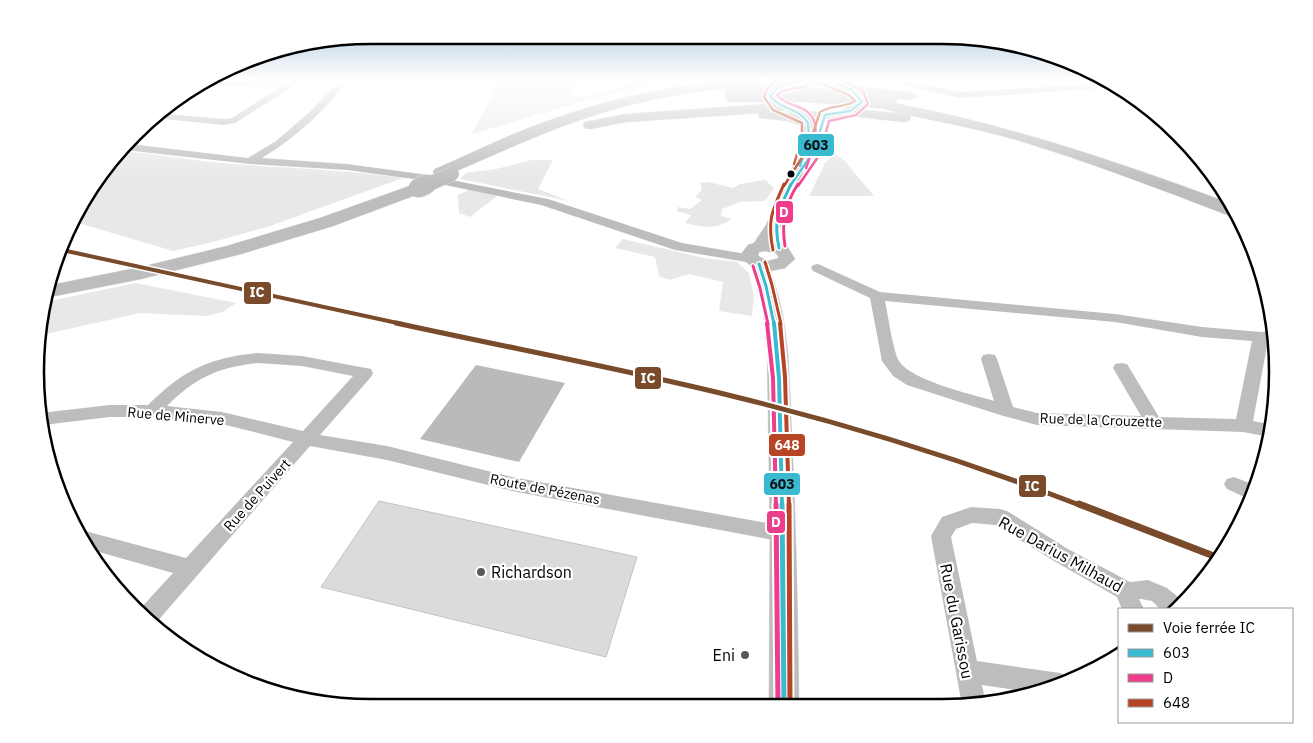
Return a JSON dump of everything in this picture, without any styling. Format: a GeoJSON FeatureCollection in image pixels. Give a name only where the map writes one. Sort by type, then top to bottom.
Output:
{"type":"FeatureCollection","features":[{"type":"Feature","properties":{"kind":"highway"},"geometry":{"type":"LineString","coordinates":[[447,173],[534,130],[576,115]]}},
{"type":"Feature","properties":{"kind":"highway"},"geometry":{"type":"LineString","coordinates":[[474,158],[538,132],[596,115]]}},
{"type":"Feature","properties":{"kind":"highway"},"geometry":{"type":"LineString","coordinates":[[54,291],[124,278],[216,256],[325,223],[413,186],[538,138],[579,124],[615,115]]}},
{"type":"Feature","properties":{"kind":"highway"},"geometry":{"type":"LineString","coordinates":[[538,138],[626,118],[679,115]]}},
{"type":"Feature","properties":{"kind":"highway"},"geometry":{"type":"LineString","coordinates":[[586,126],[764,115],[791,117],[810,125]]}},
{"type":"Feature","properties":{"kind":"highway"},"geometry":{"type":"LineString","coordinates":[[873,115],[896,117],[1012,138],[1220,200]]}},
{"type":"Feature","properties":{"kind":"highway"},"geometry":{"type":"LineString","coordinates":[[940,115],[1064,148],[1186,190],[1224,207]]}},
{"type":"Feature","properties":{"kind":"highway"},"geometry":{"type":"LineString","coordinates":[[978,115],[1072,142],[1163,175],[1186,190]]}},
{"type":"Feature","properties":{"kind":"highway"},"geometry":{"type":"LineString","coordinates":[[56,282],[101,275],[196,253],[328,215],[413,186]]}},
{"type":"Feature","properties":{"kind":"main road"},"geometry":{"type":"LineString","coordinates":[[755,255],[774,225],[806,150],[810,125],[803,115]]}},
{"type":"Feature","properties":{"kind":"main road"},"geometry":{"type":"LineString","coordinates":[[796,175],[808,162],[814,150],[821,121],[825,115]]}},
{"type":"Feature","properties":{"kind":"main road"},"geometry":{"type":"LineString","coordinates":[[774,225],[779,256],[773,302],[784,534],[784,699]]}},
{"type":"Feature","properties":{"kind":"main road"},"geometry":{"type":"LineString","coordinates":[[755,255],[767,246],[779,256]]}},
{"type":"Feature","properties":{"kind":"main road"},"geometry":{"type":"LineString","coordinates":[[755,255],[773,302]]}},
{"type":"Feature","properties":{"kind":"street"},"geometry":{"type":"LineString","coordinates":[[165,117],[224,122],[235,120],[243,115]]}},
{"type":"Feature","properties":{"kind":"street"},"geometry":{"type":"LineString","coordinates":[[250,161],[280,143],[312,115]]}},
{"type":"Feature","properties":{"kind":"street"},"geometry":{"type":"LineString","coordinates":[[132,148],[250,161],[347,167],[500,192],[565,208],[662,242],[710,252],[755,255]]}},
{"type":"Feature","properties":{"kind":"street"},"geometry":{"type":"LineString","coordinates":[[818,268],[847,284],[877,296],[1115,318],[1202,332],[1267,336]]}},
{"type":"Feature","properties":{"kind":"street","name":"Rue de la Crouzette"},"geometry":{"type":"LineString","coordinates":[[877,296],[890,361],[899,372],[913,381],[1006,411],[1037,418],[1243,426],[1264,430]]}},
{"type":"Feature","properties":{"kind":"street"},"geometry":{"type":"LineString","coordinates":[[1243,426],[1267,338]]}},
{"type":"Feature","properties":{"kind":"street"},"geometry":{"type":"LineString","coordinates":[[989,359],[1006,411]]}},
{"type":"Feature","properties":{"kind":"street","name":"Rue de Puivert"},"geometry":{"type":"LineString","coordinates":[[150,613],[365,373],[295,360],[232,361],[196,373],[180,384],[152,411]]}},
{"type":"Feature","properties":{"kind":"street"},"geometry":{"type":"LineString","coordinates":[[1121,368],[1153,422]]}},
{"type":"Feature","properties":{"kind":"street","name":"Rue de Minerve"},"geometry":{"type":"LineString","coordinates":[[48,418],[110,411],[152,411],[222,418],[308,439]]}},
{"type":"Feature","properties":{"kind":"street","name":"Route de Pézenas"},"geometry":{"type":"LineString","coordinates":[[308,439],[387,453],[512,484],[784,534]]}},
{"type":"Feature","properties":{"kind":"street"},"geometry":{"type":"LineString","coordinates":[[1234,484],[1247,490]]}},
{"type":"Feature","properties":{"kind":"street","name":"Rue Darius Milhaud"},"geometry":{"type":"LineString","coordinates":[[941,536],[949,523],[971,515],[1000,517],[1131,601]]}},
{"type":"Feature","properties":{"kind":"street","name":"Rue du Garissou"},"geometry":{"type":"LineString","coordinates":[[941,536],[973,698]]}},
{"type":"Feature","properties":{"kind":"street"},"geometry":{"type":"LineString","coordinates":[[92,542],[190,568]]}},
{"type":"Feature","properties":{"kind":"street"},"geometry":{"type":"LineString","coordinates":[[1131,601],[1136,588],[1146,588],[1164,598],[1171,605]]}},
{"type":"Feature","properties":{"kind":"street"},"geometry":{"type":"LineString","coordinates":[[968,671],[1045,683]]}},
{"type":"Feature","properties":{"kind":"shaded area"},"geometry":{"type":"Polygon","coordinates":[[[482,115],[537,115],[472,134],[482,115]]]}},
{"type":"Feature","properties":{"kind":"shaded area"},"geometry":{"type":"Polygon","coordinates":[[[128,152],[221,163],[403,178],[270,226],[173,251],[80,223],[99,189],[128,152]]]}},
{"type":"Feature","properties":{"kind":"shaded area"},"geometry":{"type":"Polygon","coordinates":[[[834,154],[843,159],[874,196],[809,196],[825,163],[834,154]]]}},
{"type":"Feature","properties":{"kind":"shaded area"},"geometry":{"type":"Polygon","coordinates":[[[531,160],[553,160],[538,189],[569,201],[460,179],[466,173],[496,169],[531,160]]]}},
{"type":"Feature","properties":{"kind":"shaded area"},"geometry":{"type":"Polygon","coordinates":[[[765,180],[774,188],[765,201],[740,202],[722,209],[721,216],[732,219],[720,225],[704,226],[685,223],[691,215],[677,211],[678,207],[690,209],[702,200],[695,197],[702,190],[700,183],[708,182],[733,188],[740,184],[765,180]]]}},
{"type":"Feature","properties":{"kind":"shaded area"},"geometry":{"type":"Polygon","coordinates":[[[469,190],[497,196],[470,217],[459,213],[458,195],[469,190]]]}},
{"type":"Feature","properties":{"kind":"shaded area"},"geometry":{"type":"Polygon","coordinates":[[[623,239],[704,258],[737,262],[749,273],[754,297],[752,316],[719,311],[723,282],[689,274],[670,280],[659,276],[655,257],[615,248],[623,239]]]}},
{"type":"Feature","properties":{"kind":"shaded area"},"geometry":{"type":"Polygon","coordinates":[[[135,283],[236,303],[223,312],[205,316],[140,313],[46,334],[52,301],[135,283]]]}},
{"type":"Feature","properties":{"kind":"shaded area"},"geometry":{"type":"Polygon","coordinates":[[[476,365],[565,383],[519,462],[420,439],[476,365]]]}},
{"type":"Feature","properties":{"kind":"building","name":"Richardson"},"geometry":{"type":"Polygon","coordinates":[[[379,501],[637,557],[606,657],[321,587],[379,501]]]}},
{"type":"Feature","properties":{"kind":"rail line","name":"IC"},"geometry":{"type":"LineString","coordinates":[[67,251],[736,397],[888,438],[1005,476],[1213,556]]}},
{"type":"Feature","properties":{"kind":"transit line","name":"648"},"geometry":{"type":"LineString","coordinates":[[783,115],[802,123],[802,138],[794,164]]}},
{"type":"Feature","properties":{"kind":"transit line","name":"603"},"geometry":{"type":"LineString","coordinates":[[800,166],[809,137],[808,123],[802,115]]}},
{"type":"Feature","properties":{"kind":"transit line","name":"D"},"geometry":{"type":"LineString","coordinates":[[806,168],[816,135],[816,126],[812,115]]}},
{"type":"Feature","properties":{"kind":"transit line","name":"648"},"geometry":{"type":"LineString","coordinates":[[773,250],[769,229],[773,209],[786,181],[808,148],[819,115]]}},
{"type":"Feature","properties":{"kind":"transit line","name":"603"},"geometry":{"type":"LineString","coordinates":[[779,248],[775,229],[779,211],[791,184],[814,151],[825,115],[827,115]]}},
{"type":"Feature","properties":{"kind":"transit line","name":"D"},"geometry":{"type":"LineString","coordinates":[[785,246],[782,229],[784,213],[796,188],[820,154],[829,121],[846,119],[856,115]]}},
{"type":"Feature","properties":{"kind":"transit line","name":"648"},"geometry":{"type":"LineString","coordinates":[[765,262],[778,308],[784,354],[789,512],[790,699]]}},
{"type":"Feature","properties":{"kind":"transit line","name":"603"},"geometry":{"type":"LineString","coordinates":[[759,264],[771,309],[778,354],[784,577],[784,699]]}},
{"type":"Feature","properties":{"kind":"transit line","name":"D"},"geometry":{"type":"LineString","coordinates":[[753,266],[765,310],[773,378],[778,699]]}},
{"type":"Feature","properties":{"kind":"place","name":"Richardson"},"geometry":{"type":"Point","coordinates":[481,572]}},
{"type":"Feature","properties":{"kind":"place","name":"Eni"},"geometry":{"type":"Point","coordinates":[745,655]}}]}
